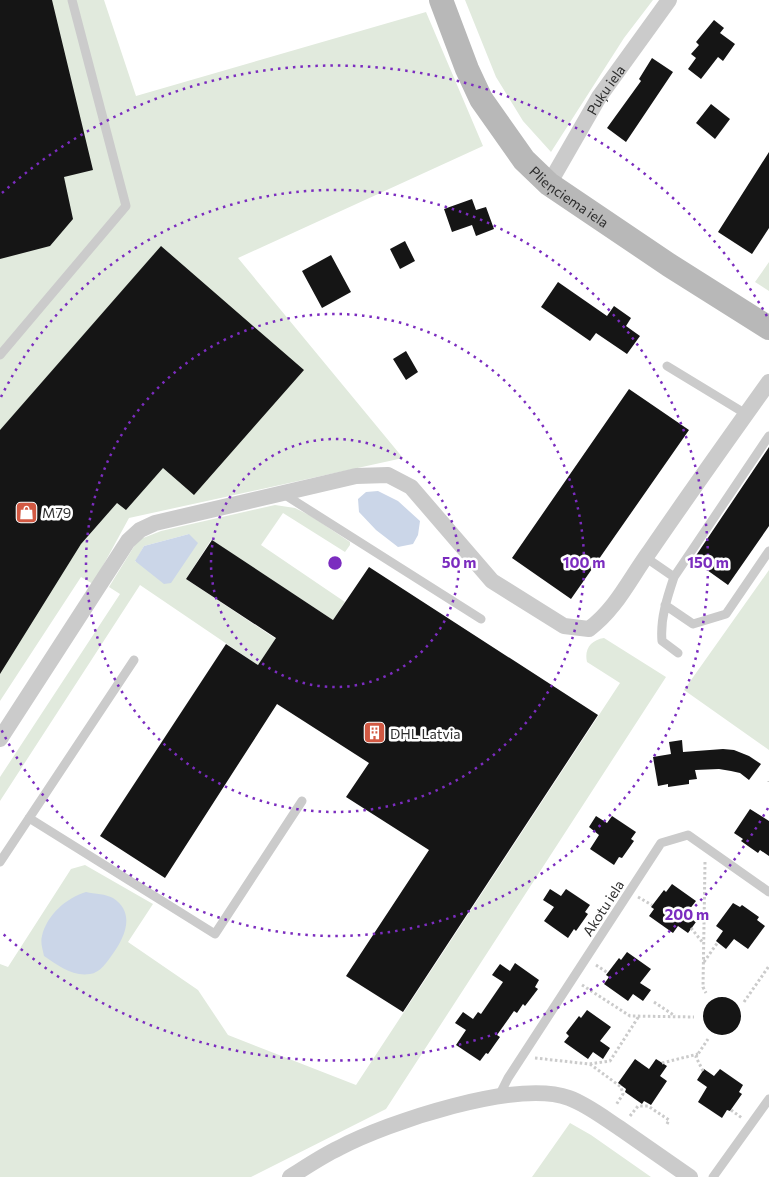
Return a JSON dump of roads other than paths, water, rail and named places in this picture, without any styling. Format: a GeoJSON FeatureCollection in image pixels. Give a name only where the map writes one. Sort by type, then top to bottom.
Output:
{"type":"FeatureCollection","features":[{"type":"Feature","properties":{"kind":"main road","name":"Plieņciema iela"},"geometry":{"type":"LineString","coordinates":[[441,0],[467,69],[481,99],[524,160],[549,184],[669,265],[769,328]]}},
{"type":"Feature","properties":{"kind":"street","name":"Puķu iela"},"geometry":{"type":"LineString","coordinates":[[549,184],[599,97],[669,0]]}},
{"type":"Feature","properties":{"kind":"street"},"geometry":{"type":"LineString","coordinates":[[0,739],[128,541],[140,530],[155,523],[356,476],[388,475],[411,487],[492,580],[564,626],[589,629],[603,619],[616,603],[645,557],[769,382]]}},
{"type":"Feature","properties":{"kind":"street"},"geometry":{"type":"LineString","coordinates":[[290,1177],[338,1148],[379,1129],[437,1111],[499,1096],[543,1094],[568,1097],[588,1106],[690,1177]]}},
{"type":"Feature","properties":{"kind":"lane"},"geometry":{"type":"LineString","coordinates":[[0,355],[126,206],[72,0]]}},
{"type":"Feature","properties":{"kind":"lane"},"geometry":{"type":"LineString","coordinates":[[667,366],[746,414]]}},
{"type":"Feature","properties":{"kind":"lane"},"geometry":{"type":"LineString","coordinates":[[678,653],[662,640],[661,630],[665,605],[674,577],[769,436]]}},
{"type":"Feature","properties":{"kind":"lane"},"geometry":{"type":"LineString","coordinates":[[282,494],[481,619]]}},
{"type":"Feature","properties":{"kind":"lane"},"geometry":{"type":"LineString","coordinates":[[665,605],[693,624],[726,614],[769,550]]}},
{"type":"Feature","properties":{"kind":"lane"},"geometry":{"type":"LineString","coordinates":[[645,557],[674,577]]}},
{"type":"Feature","properties":{"kind":"lane"},"geometry":{"type":"LineString","coordinates":[[0,862],[134,660]]}},
{"type":"Feature","properties":{"kind":"lane"},"geometry":{"type":"LineString","coordinates":[[29,818],[215,934],[302,801]]}},
{"type":"Feature","properties":{"kind":"lane","name":"Akotu iela"},"geometry":{"type":"LineString","coordinates":[[499,1096],[508,1078],[662,843],[688,835],[769,892]]}},
{"type":"Feature","properties":{"kind":"lane"},"geometry":{"type":"LineString","coordinates":[[713,1177],[769,1099]]}},
{"type":"Feature","properties":{"kind":"water"},"geometry":{"type":"Polygon","coordinates":[[[378,491],[398,501],[420,521],[418,535],[413,544],[398,547],[376,530],[359,512],[358,499],[366,492],[378,491]]]}},
{"type":"Feature","properties":{"kind":"water"},"geometry":{"type":"Polygon","coordinates":[[[189,534],[198,543],[171,583],[164,584],[135,561],[144,546],[189,534]]]}},
{"type":"Feature","properties":{"kind":"water"},"geometry":{"type":"Polygon","coordinates":[[[86,892],[113,898],[124,911],[126,925],[121,941],[103,967],[94,973],[77,974],[66,970],[44,956],[41,941],[48,921],[58,908],[71,898],[86,892]]]}},
{"type":"Feature","properties":{"kind":"place","name":"M79"},"geometry":{"type":"Point","coordinates":[26,512]}},
{"type":"Feature","properties":{"kind":"place","name":"DHL Latvia"},"geometry":{"type":"Point","coordinates":[374,733]}}]}
